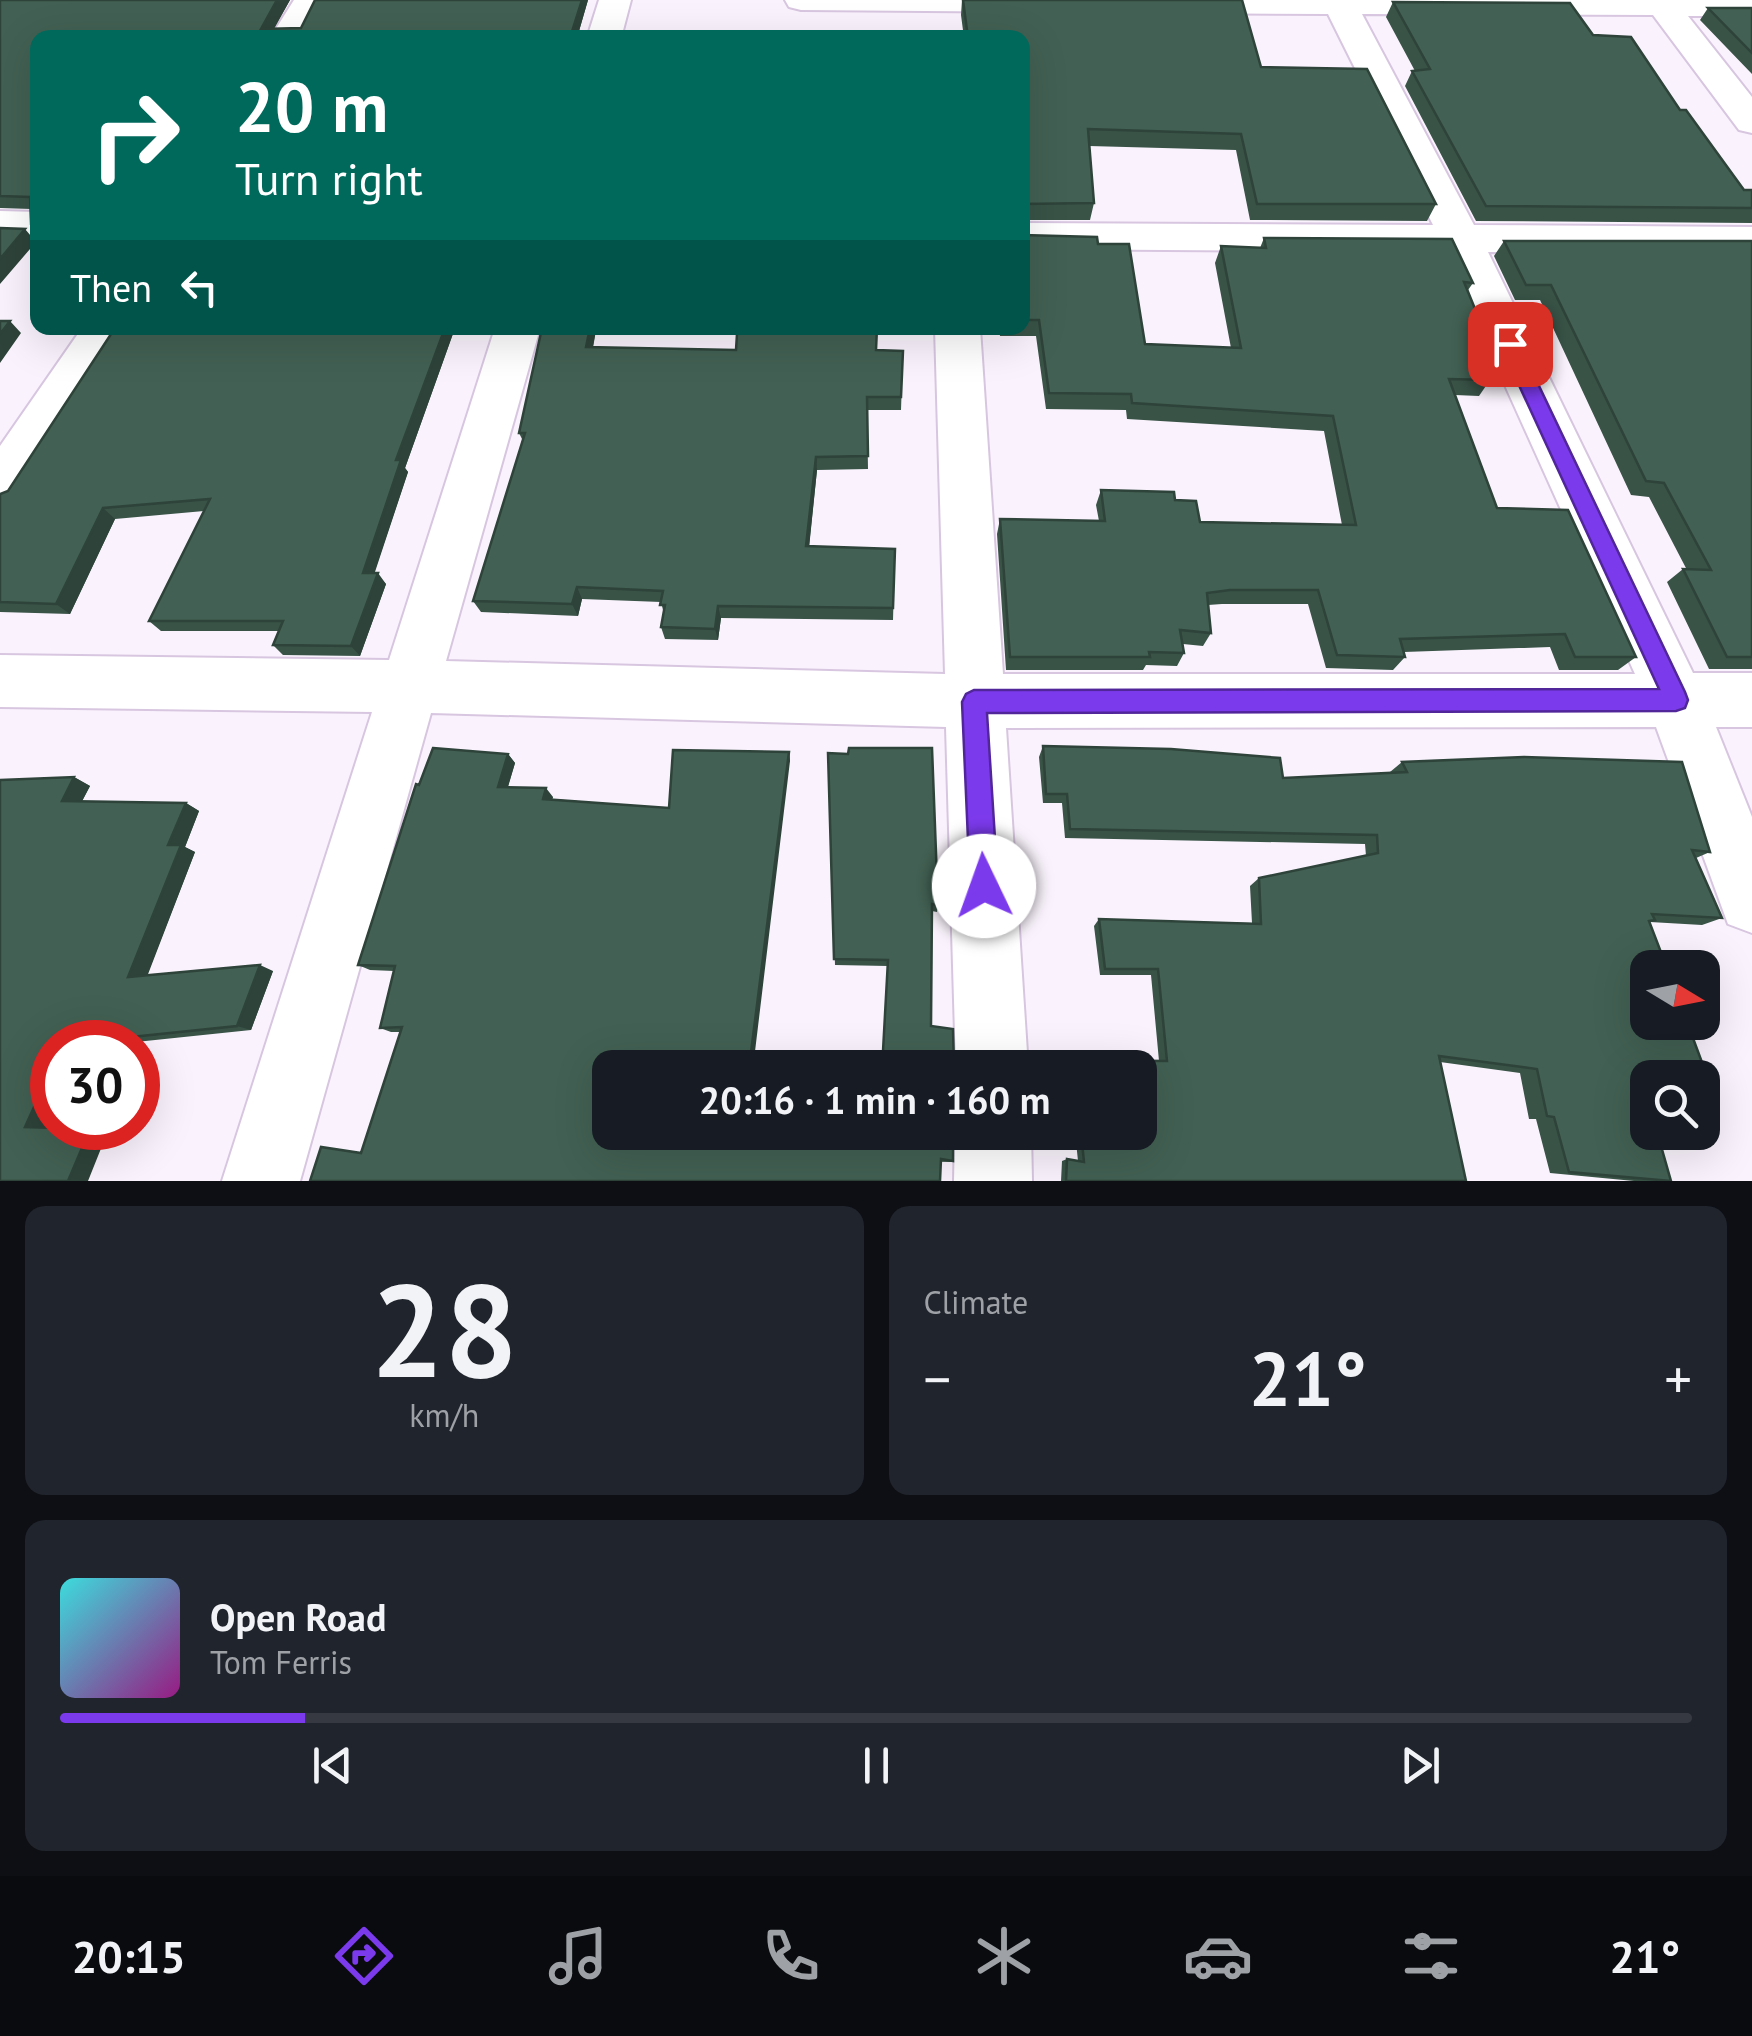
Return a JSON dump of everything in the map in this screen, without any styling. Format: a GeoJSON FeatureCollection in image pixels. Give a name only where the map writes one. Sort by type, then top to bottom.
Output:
{"type":"FeatureCollection","features":[{"type":"Feature","properties":{"kind":"street"},"geometry":{"type":"LineString","coordinates":[[292,30],[310,0]]}},
{"type":"Feature","properties":{"kind":"street"},"geometry":{"type":"LineString","coordinates":[[606,30],[615,0]]}},
{"type":"Feature","properties":{"kind":"street"},"geometry":{"type":"LineString","coordinates":[[802,0],[1071,2]]}},
{"type":"Feature","properties":{"kind":"street"},"geometry":{"type":"LineString","coordinates":[[937,1],[939,30]]}},
{"type":"Feature","properties":{"kind":"street"},"geometry":{"type":"LineString","coordinates":[[1129,2],[1660,2],[1752,6]]}},
{"type":"Feature","properties":{"kind":"street"},"geometry":{"type":"LineString","coordinates":[[1339,2],[1460,238],[1676,700],[1752,900]]}},
{"type":"Feature","properties":{"kind":"street"},"geometry":{"type":"LineString","coordinates":[[1660,2],[1752,122]]}},
{"type":"Feature","properties":{"kind":"street"},"geometry":{"type":"LineString","coordinates":[[0,224],[30,225]]}},
{"type":"Feature","properties":{"kind":"street"},"geometry":{"type":"LineString","coordinates":[[1030,236],[1752,240]]}},
{"type":"Feature","properties":{"kind":"street"},"geometry":{"type":"LineString","coordinates":[[0,486],[100,335]]}},
{"type":"Feature","properties":{"kind":"street"},"geometry":{"type":"LineString","coordinates":[[261,1181],[515,335]]}},
{"type":"Feature","properties":{"kind":"street"},"geometry":{"type":"LineString","coordinates":[[958,335],[991,1050]]}},
{"type":"Feature","properties":{"kind":"street"},"geometry":{"type":"LineString","coordinates":[[0,681],[411,686],[974,702],[1752,700]]}},
{"type":"Feature","properties":{"kind":"street"},"geometry":{"type":"LineString","coordinates":[[993,1150],[993,1181]]}},
{"type":"Feature","properties":{"kind":"building"},"geometry":{"type":"Polygon","coordinates":[[[0,0],[277,0],[261,29],[301,28],[315,0],[582,0],[573,30],[30,30],[30,197],[0,196],[0,0]]]}},
{"type":"Feature","properties":{"kind":"building"},"geometry":{"type":"Polygon","coordinates":[[[963,0],[1242,0],[1261,67],[1367,69],[1436,204],[1257,204],[1241,134],[1088,129],[1094,203],[1030,204],[1030,30],[967,30],[963,0]]]}},
{"type":"Feature","properties":{"kind":"building"},"geometry":{"type":"Polygon","coordinates":[[[1393,2],[1570,3],[1593,35],[1631,37],[1680,110],[1686,110],[1744,190],[1752,190],[1752,208],[1486,206],[1412,71],[1430,69],[1393,2]]]}},
{"type":"Feature","properties":{"kind":"building"},"geometry":{"type":"Polygon","coordinates":[[[1708,8],[1752,8],[1752,53],[1708,8]]]}},
{"type":"Feature","properties":{"kind":"building"},"geometry":{"type":"Polygon","coordinates":[[[0,228],[25,229],[0,259],[0,228]]]}},
{"type":"Feature","properties":{"kind":"building"},"geometry":{"type":"Polygon","coordinates":[[[1030,235],[1097,237],[1098,244],[1129,244],[1145,344],[1241,348],[1221,246],[1266,248],[1264,238],[1452,239],[1473,283],[1464,282],[1489,343],[1477,347],[1490,380],[1449,379],[1497,508],[1568,510],[1636,657],[1575,657],[1565,634],[1400,639],[1405,657],[1337,655],[1318,590],[1230,590],[1207,593],[1211,633],[1180,630],[1184,653],[1149,652],[1150,657],[1010,657],[1000,519],[1105,521],[1101,490],[1174,492],[1175,500],[1196,501],[1200,522],[1356,525],[1333,416],[1132,403],[1131,394],[1049,393],[1039,320],[1030,320],[1030,235]]]}},
{"type":"Feature","properties":{"kind":"building"},"geometry":{"type":"Polygon","coordinates":[[[1504,241],[1752,241],[1752,657],[1727,657],[1683,569],[1711,570],[1664,483],[1646,481],[1551,285],[1526,285],[1504,241]]]}},
{"type":"Feature","properties":{"kind":"building"},"geometry":{"type":"Polygon","coordinates":[[[0,321],[10,321],[0,334],[0,321]]]}},
{"type":"Feature","properties":{"kind":"building"},"geometry":{"type":"Polygon","coordinates":[[[110,335],[442,335],[396,460],[401,460],[363,573],[378,573],[351,646],[273,645],[283,621],[149,621],[210,499],[103,508],[56,604],[0,602],[0,494],[8,491],[110,335]]]}},
{"type":"Feature","properties":{"kind":"building"},"geometry":{"type":"Polygon","coordinates":[[[540,335],[589,335],[586,347],[736,350],[737,335],[877,335],[876,350],[903,351],[901,397],[867,397],[868,456],[816,457],[806,546],[895,549],[893,608],[718,606],[715,629],[661,627],[663,591],[577,587],[572,604],[473,601],[525,433],[519,433],[540,335]]]}},
{"type":"Feature","properties":{"kind":"building"},"geometry":{"type":"Polygon","coordinates":[[[1043,746],[1171,749],[1280,758],[1283,778],[1407,772],[1402,762],[1524,757],[1682,762],[1710,852],[1692,850],[1722,918],[1652,914],[1655,920],[1649,921],[1660,950],[1630,950],[1630,1040],[1694,1040],[1701,1060],[1630,1060],[1630,1150],[1662,1150],[1671,1181],[1569,1172],[1554,1117],[1547,1116],[1537,1069],[1439,1056],[1466,1181],[1066,1181],[1067,1159],[1084,1162],[1083,1150],[1157,1150],[1157,1061],[1167,1061],[1158,969],[1105,969],[1099,919],[1261,924],[1259,878],[1378,853],[1377,835],[1070,829],[1067,794],[1046,794],[1043,746]]]}},
{"type":"Feature","properties":{"kind":"building"},"geometry":{"type":"Polygon","coordinates":[[[433,748],[508,754],[498,787],[546,788],[543,799],[669,808],[673,750],[789,752],[751,1050],[592,1050],[592,1150],[953,1150],[953,1161],[941,1159],[940,1181],[310,1181],[321,1147],[361,1153],[402,1027],[380,1028],[395,966],[358,965],[416,784],[419,785],[433,748]]]}},
{"type":"Feature","properties":{"kind":"building"},"geometry":{"type":"Polygon","coordinates":[[[849,748],[932,748],[938,905],[932,904],[931,1026],[953,1029],[954,1050],[883,1050],[888,960],[834,959],[828,753],[848,754],[849,748]]]}},
{"type":"Feature","properties":{"kind":"building"},"geometry":{"type":"Polygon","coordinates":[[[74,777],[62,801],[186,803],[168,845],[181,845],[128,977],[260,965],[237,1026],[160,1034],[160,1020],[30,1020],[30,1116],[25,1127],[30,1127],[30,1150],[81,1150],[68,1181],[0,1181],[0,780],[74,777]]]}},
{"type":"Feature","properties":{"kind":"route"},"geometry":{"type":"LineString","coordinates":[[984,886],[974,702],[1676,700],[1510,344]]}}]}
